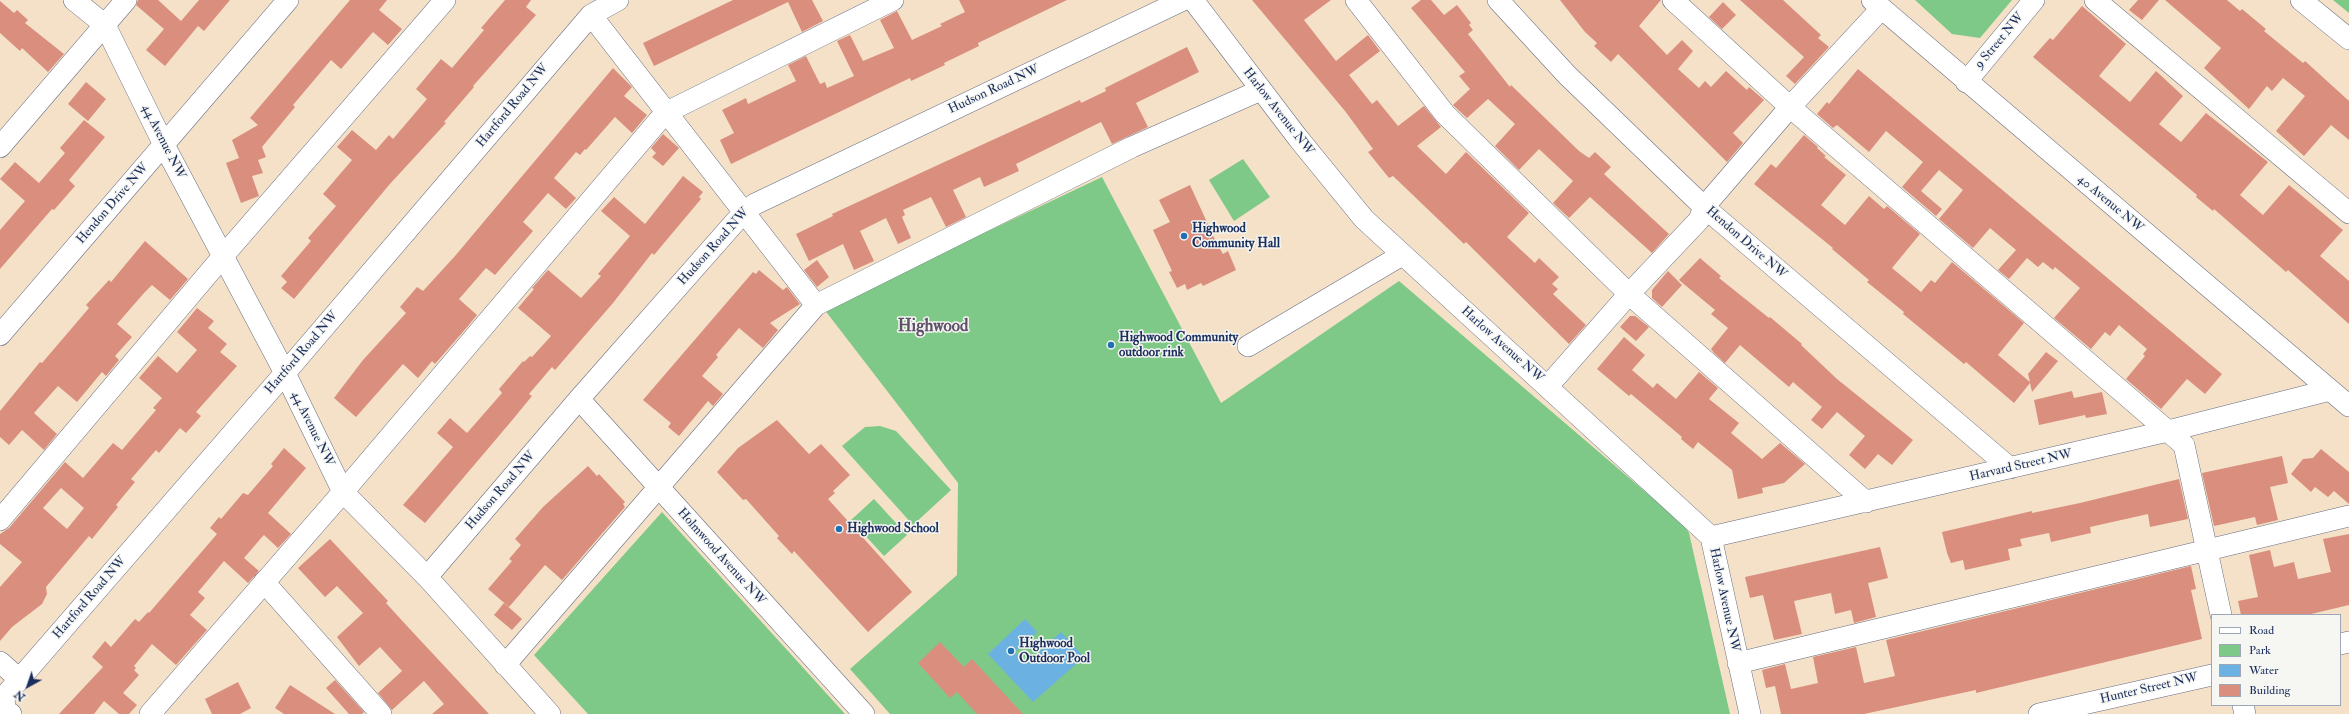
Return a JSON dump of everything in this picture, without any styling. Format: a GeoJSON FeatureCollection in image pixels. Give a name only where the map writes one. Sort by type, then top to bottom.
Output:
{"type":"FeatureCollection","features":[{"type":"Feature","properties":{"kind":"street","name":"44 Avenue NW"},"geometry":{"type":"LineString","coordinates":[[74,0],[105,25],[164,145],[224,254],[285,373],[343,492],[426,577],[550,714]]}},
{"type":"Feature","properties":{"kind":"street"},"geometry":{"type":"LineString","coordinates":[[0,147],[126,0]]}},
{"type":"Feature","properties":{"kind":"street","name":"Hendon Drive NW"},"geometry":{"type":"LineString","coordinates":[[0,335],[288,0]]}},
{"type":"Feature","properties":{"kind":"street"},"geometry":{"type":"LineString","coordinates":[[0,520],[224,254],[445,0]]}},
{"type":"Feature","properties":{"kind":"street","name":"Hartford Road NW"},"geometry":{"type":"LineString","coordinates":[[10,714],[5,710],[4,698],[19,679],[285,373],[591,14],[618,0]]}},
{"type":"Feature","properties":{"kind":"street"},"geometry":{"type":"LineString","coordinates":[[150,714],[343,492],[665,113],[893,0]]}},
{"type":"Feature","properties":{"kind":"street","name":"Hudson Road NW"},"geometry":{"type":"LineString","coordinates":[[426,577],[579,399],[743,213],[755,204],[1183,0]]}},
{"type":"Feature","properties":{"kind":"street","name":"Harlow Avenue NW"},"geometry":{"type":"LineString","coordinates":[[1193,0],[1261,90],[1364,219],[1711,537],[1750,714]]}},
{"type":"Feature","properties":{"kind":"street"},"geometry":{"type":"LineString","coordinates":[[1356,0],[1444,114],[1629,294],[1866,502]]}},
{"type":"Feature","properties":{"kind":"street","name":"Hendon Drive NW"},"geometry":{"type":"LineString","coordinates":[[1498,0],[1567,75],[1704,207],[2010,468]]}},
{"type":"Feature","properties":{"kind":"street"},"geometry":{"type":"LineString","coordinates":[[1673,0],[1790,107],[2184,445],[2221,614]]}},
{"type":"Feature","properties":{"kind":"street","name":"9 Street NW"},"geometry":{"type":"LineString","coordinates":[[1966,82],[2034,0]]}},
{"type":"Feature","properties":{"kind":"street"},"geometry":{"type":"LineString","coordinates":[[2095,0],[2349,213]]}},
{"type":"Feature","properties":{"kind":"street"},"geometry":{"type":"LineString","coordinates":[[2301,0],[2349,39]]}},
{"type":"Feature","properties":{"kind":"street"},"geometry":{"type":"LineString","coordinates":[[1548,386],[1629,294],[1699,220],[1704,207],[1877,4]]}},
{"type":"Feature","properties":{"kind":"street","name":"40 Avenue NW"},"geometry":{"type":"LineString","coordinates":[[1877,4],[1966,82],[2349,406]]}},
{"type":"Feature","properties":{"kind":"street"},"geometry":{"type":"LineString","coordinates":[[591,14],[665,113],[816,305]]}},
{"type":"Feature","properties":{"kind":"street"},"geometry":{"type":"LineString","coordinates":[[505,665],[660,489],[816,305],[1132,147],[1261,90]]}},
{"type":"Feature","properties":{"kind":"street"},"geometry":{"type":"LineString","coordinates":[[1248,346],[1402,255]]}},
{"type":"Feature","properties":{"kind":"street","name":"Harvard Street NW"},"geometry":{"type":"LineString","coordinates":[[1711,537],[2168,431],[2330,390]]}},
{"type":"Feature","properties":{"kind":"street","name":"Holmwood Avenue NW"},"geometry":{"type":"LineString","coordinates":[[579,399],[864,714]]}},
{"type":"Feature","properties":{"kind":"street"},"geometry":{"type":"LineString","coordinates":[[1738,663],[2349,516]]}},
{"type":"Feature","properties":{"kind":"street"},"geometry":{"type":"LineString","coordinates":[[264,582],[381,714]]}},
{"type":"Feature","properties":{"kind":"street"},"geometry":{"type":"LineString","coordinates":[[0,662],[19,679]]}},
{"type":"Feature","properties":{"kind":"street","name":"Hunter Street NW"},"geometry":{"type":"LineString","coordinates":[[2039,714],[2211,675]]}},
{"type":"Feature","properties":{"kind":"green space"},"geometry":{"type":"Polygon","coordinates":[[[1915,0],[2012,0],[1980,38],[1952,34],[1915,0]]]}},
{"type":"Feature","properties":{"kind":"green space"},"geometry":{"type":"Polygon","coordinates":[[[2333,0],[2349,0],[2349,13],[2333,0]]]}},
{"type":"Feature","properties":{"kind":"green space"},"geometry":{"type":"Polygon","coordinates":[[[1243,159],[1270,197],[1234,221],[1209,180],[1243,159]]]}},
{"type":"Feature","properties":{"kind":"green space"},"geometry":{"type":"Polygon","coordinates":[[[1102,177],[1221,403],[1399,281],[1683,524],[1689,533],[1730,714],[890,714],[850,669],[957,575],[958,483],[824,309],[1102,177]]]}},
{"type":"Feature","properties":{"kind":"green space"},"geometry":{"type":"Polygon","coordinates":[[[880,426],[896,431],[951,490],[913,525],[842,446],[865,427],[880,426]]]}},
{"type":"Feature","properties":{"kind":"green space"},"geometry":{"type":"Polygon","coordinates":[[[874,499],[907,535],[884,556],[851,520],[874,499]]]}},
{"type":"Feature","properties":{"kind":"green space"},"geometry":{"type":"Polygon","coordinates":[[[662,512],[845,714],[588,714],[534,655],[662,512]]]}},
{"type":"Feature","properties":{"kind":"water"},"geometry":{"type":"Polygon","coordinates":[[[1025,619],[1037,632],[1015,652],[1026,664],[1061,632],[1084,657],[1033,702],[988,654],[1025,619]]]}},
{"type":"Feature","properties":{"kind":"building"},"geometry":{"type":"Polygon","coordinates":[[[138,0],[158,0],[181,21],[199,0],[230,0],[204,31],[198,26],[165,66],[146,50],[164,29],[136,5],[138,0]]]}},
{"type":"Feature","properties":{"kind":"building"},"geometry":{"type":"Polygon","coordinates":[[[350,0],[387,0],[379,10],[402,29],[388,45],[373,32],[341,69],[331,60],[293,105],[295,107],[262,147],[266,157],[258,160],[263,173],[252,176],[259,196],[241,203],[226,163],[239,158],[232,140],[258,125],[250,118],[350,0]]]}},
{"type":"Feature","properties":{"kind":"building"},"geometry":{"type":"Polygon","coordinates":[[[505,0],[531,0],[526,7],[536,15],[473,86],[474,87],[444,122],[446,123],[389,185],[294,299],[281,288],[287,282],[281,276],[311,241],[308,238],[336,206],[323,194],[352,160],[337,147],[352,130],[376,150],[389,135],[393,139],[427,99],[416,89],[441,59],[452,68],[484,30],[481,28],[505,0]]]}},
{"type":"Feature","properties":{"kind":"building"},"geometry":{"type":"Polygon","coordinates":[[[733,0],[812,0],[823,21],[802,32],[788,2],[654,66],[643,43],[733,0]]]}},
{"type":"Feature","properties":{"kind":"building"},"geometry":{"type":"Polygon","coordinates":[[[959,0],[1067,0],[978,43],[979,46],[944,63],[945,65],[911,81],[910,78],[731,164],[720,140],[734,133],[722,110],[746,98],[748,104],[796,81],[788,65],[806,56],[820,84],[825,82],[827,88],[854,76],[837,41],[850,35],[863,61],[894,48],[880,20],[897,11],[912,40],[942,26],[940,24],[965,12],[959,0]]]}},
{"type":"Feature","properties":{"kind":"building"},"geometry":{"type":"Polygon","coordinates":[[[1252,0],[1331,0],[1304,20],[1336,61],[1368,35],[1380,51],[1349,75],[1372,104],[1377,100],[1398,126],[1424,106],[1441,127],[1417,146],[1446,174],[1466,152],[1529,213],[1507,237],[1535,263],[1539,258],[1559,277],[1552,284],[1558,289],[1553,294],[1586,325],[1569,344],[1466,242],[1464,244],[1393,176],[1389,178],[1368,152],[1373,149],[1345,111],[1252,0]]]}},
{"type":"Feature","properties":{"kind":"building"},"geometry":{"type":"Polygon","coordinates":[[[1421,0],[1431,0],[1444,15],[1457,5],[1471,23],[1469,25],[1473,30],[1468,34],[1510,87],[1511,85],[1579,151],[1589,158],[1595,152],[1611,167],[1604,174],[1669,234],[1652,253],[1590,197],[1569,218],[1553,203],[1573,181],[1539,149],[1519,170],[1495,146],[1515,124],[1488,99],[1467,118],[1453,105],[1470,89],[1459,76],[1465,72],[1411,8],[1421,0]]]}},
{"type":"Feature","properties":{"kind":"building"},"geometry":{"type":"Polygon","coordinates":[[[1560,0],[1661,0],[1639,26],[1667,55],[1682,40],[1693,51],[1678,69],[1699,88],[1705,81],[1711,87],[1726,71],[1747,90],[1749,87],[1764,100],[1733,133],[1743,143],[1727,162],[1618,54],[1611,62],[1594,46],[1597,43],[1585,32],[1560,0]]]}},
{"type":"Feature","properties":{"kind":"building"},"geometry":{"type":"Polygon","coordinates":[[[1740,0],[1783,0],[1821,35],[1818,38],[1829,47],[1795,84],[1786,76],[1804,57],[1740,0]]]}},
{"type":"Feature","properties":{"kind":"building"},"geometry":{"type":"Polygon","coordinates":[[[2138,0],[2159,0],[2142,20],[2129,10],[2138,0]]]}},
{"type":"Feature","properties":{"kind":"building"},"geometry":{"type":"Polygon","coordinates":[[[2165,0],[2227,0],[2240,11],[2242,9],[2266,29],[2264,31],[2303,63],[2305,61],[2349,101],[2349,140],[2331,125],[2304,156],[2276,131],[2305,96],[2283,78],[2272,91],[2267,86],[2249,109],[2204,68],[2221,48],[2165,0]]]}},
{"type":"Feature","properties":{"kind":"building"},"geometry":{"type":"Polygon","coordinates":[[[0,1],[14,13],[17,10],[28,20],[25,23],[64,54],[48,72],[22,48],[20,51],[0,33],[0,1]]]}},
{"type":"Feature","properties":{"kind":"building"},"geometry":{"type":"Polygon","coordinates":[[[1723,2],[1736,15],[1722,29],[1709,17],[1723,2]]]}},
{"type":"Feature","properties":{"kind":"building"},"geometry":{"type":"Polygon","coordinates":[[[2082,6],[2126,44],[2099,76],[2130,102],[2156,71],[2183,96],[2159,124],[2181,142],[2206,113],[2268,162],[2240,195],[2263,215],[2289,185],[2343,230],[2320,256],[2349,281],[2349,324],[2288,270],[2286,272],[2214,209],[2213,211],[2196,197],[2197,195],[2033,57],[2050,38],[2053,40],[2082,6]]]}},
{"type":"Feature","properties":{"kind":"building"},"geometry":{"type":"Polygon","coordinates":[[[1187,47],[1199,72],[1136,103],[1148,127],[1112,144],[1101,122],[1016,164],[1019,171],[984,187],[980,177],[953,190],[966,217],[946,227],[931,197],[903,210],[905,215],[902,217],[911,238],[898,244],[886,218],[860,231],[874,261],[854,270],[843,244],[809,261],[796,234],[833,216],[832,214],[940,164],[1080,100],[1081,103],[1106,91],[1105,88],[1187,47]]]}},
{"type":"Feature","properties":{"kind":"building"},"geometry":{"type":"Polygon","coordinates":[[[613,68],[632,87],[624,96],[647,115],[632,133],[615,117],[586,150],[585,149],[580,155],[576,152],[554,178],[576,198],[566,209],[548,193],[523,222],[533,231],[495,275],[486,268],[459,299],[477,315],[468,326],[435,364],[432,361],[418,378],[403,364],[356,417],[334,398],[363,360],[406,313],[400,307],[417,287],[423,291],[455,256],[613,68]]]}},
{"type":"Feature","properties":{"kind":"building"},"geometry":{"type":"Polygon","coordinates":[[[1858,69],[2222,374],[2205,394],[2187,379],[2161,409],[2126,379],[2145,356],[2143,354],[2147,349],[2119,325],[2110,336],[2105,332],[2091,349],[2054,318],[2080,288],[2055,267],[2053,270],[2043,262],[2038,267],[2027,258],[2009,279],[1998,270],[2016,250],[1990,228],[1973,248],[1939,219],[1963,190],[1939,170],[1921,191],[1942,209],[1936,216],[1902,187],[1923,162],[1886,131],[1869,152],[1837,125],[1833,128],[1817,114],[1827,102],[1829,104],[1858,69]]]}},
{"type":"Feature","properties":{"kind":"building"},"geometry":{"type":"Polygon","coordinates":[[[86,82],[106,99],[88,121],[68,104],[86,82]]]}},
{"type":"Feature","properties":{"kind":"building"},"geometry":{"type":"Polygon","coordinates":[[[84,120],[105,137],[69,180],[75,186],[54,210],[52,209],[0,269],[0,230],[25,201],[0,179],[15,162],[39,183],[65,153],[60,148],[84,120]]]}},
{"type":"Feature","properties":{"kind":"building"},"geometry":{"type":"Polygon","coordinates":[[[663,134],[679,148],[663,166],[652,157],[656,153],[651,148],[663,134]]]}},
{"type":"Feature","properties":{"kind":"building"},"geometry":{"type":"Polygon","coordinates":[[[1804,135],[1818,147],[1817,148],[1826,156],[1824,157],[1846,175],[1821,205],[1845,225],[1869,196],[1884,209],[1887,206],[1920,234],[1892,268],[1921,292],[1931,280],[1935,283],[1952,262],[2024,323],[1998,355],[2030,382],[2028,374],[2046,352],[2058,361],[2032,392],[2030,383],[2014,403],[1966,362],[1964,364],[1903,314],[1904,312],[1867,282],[1869,280],[1832,249],[1833,248],[1754,184],[1771,164],[1776,168],[1804,135]]]}},
{"type":"Feature","properties":{"kind":"building"},"geometry":{"type":"Polygon","coordinates":[[[683,176],[703,192],[699,197],[701,199],[654,255],[652,253],[613,303],[555,370],[552,367],[529,394],[532,396],[425,523],[403,505],[453,447],[437,433],[450,418],[467,433],[502,393],[499,389],[523,361],[524,362],[530,356],[532,357],[551,336],[518,308],[534,289],[532,288],[548,270],[581,298],[601,276],[598,274],[630,236],[601,211],[614,197],[645,224],[683,176]]]}},
{"type":"Feature","properties":{"kind":"building","name":"Highwood Community Hall"},"geometry":{"type":"Polygon","coordinates":[[[1190,185],[1216,242],[1223,254],[1228,251],[1236,270],[1203,286],[1201,283],[1187,290],[1185,284],[1177,288],[1169,272],[1172,271],[1153,230],[1170,222],[1159,200],[1190,185]]]}},
{"type":"Feature","properties":{"kind":"building"},"geometry":{"type":"Polygon","coordinates":[[[145,241],[188,279],[170,300],[152,285],[144,293],[117,324],[132,337],[115,356],[119,360],[106,376],[102,372],[77,402],[58,386],[34,413],[57,434],[44,450],[22,430],[9,445],[0,437],[0,411],[40,362],[42,363],[89,308],[86,305],[109,280],[111,282],[145,241]]]}},
{"type":"Feature","properties":{"kind":"building"},"geometry":{"type":"Polygon","coordinates":[[[1700,258],[1721,276],[1719,278],[1769,318],[1770,317],[1802,344],[1801,345],[1837,379],[1913,440],[1892,465],[1878,454],[1865,469],[1849,455],[1865,436],[1837,412],[1822,429],[1811,420],[1822,407],[1793,382],[1789,387],[1740,345],[1725,363],[1714,353],[1711,349],[1728,328],[1711,314],[1715,310],[1679,280],[1700,258]]]}},
{"type":"Feature","properties":{"kind":"building"},"geometry":{"type":"Polygon","coordinates":[[[817,260],[829,277],[817,287],[804,270],[817,260]]]}},
{"type":"Feature","properties":{"kind":"building"},"geometry":{"type":"Polygon","coordinates":[[[759,270],[783,290],[787,287],[800,304],[770,323],[778,330],[763,348],[739,328],[716,355],[718,357],[702,376],[723,394],[713,406],[708,401],[679,436],[668,427],[671,423],[643,400],[753,272],[756,274],[759,270]]]}},
{"type":"Feature","properties":{"kind":"building"},"geometry":{"type":"Polygon","coordinates":[[[1668,271],[1682,285],[1662,307],[1652,298],[1652,290],[1668,271]]]}},
{"type":"Feature","properties":{"kind":"building"},"geometry":{"type":"Polygon","coordinates":[[[197,308],[214,321],[208,328],[227,344],[220,352],[237,366],[196,412],[201,416],[186,433],[180,428],[159,453],[156,450],[131,479],[135,482],[116,505],[118,507],[92,539],[89,536],[46,587],[47,594],[42,604],[12,627],[0,641],[0,587],[22,562],[0,544],[0,534],[9,528],[65,462],[83,478],[113,443],[122,450],[156,410],[153,408],[162,398],[139,378],[158,356],[177,373],[197,350],[177,332],[197,308]],[[61,488],[43,508],[67,529],[84,508],[61,488]]]}},
{"type":"Feature","properties":{"kind":"building"},"geometry":{"type":"Polygon","coordinates":[[[1630,316],[1635,316],[1649,327],[1636,341],[1620,327],[1630,316]]]}},
{"type":"Feature","properties":{"kind":"building"},"geometry":{"type":"Polygon","coordinates":[[[1624,337],[1645,355],[1632,370],[1653,388],[1657,383],[1676,399],[1699,372],[1718,388],[1709,399],[1739,423],[1731,433],[1762,459],[1780,443],[1805,464],[1784,483],[1762,488],[1763,493],[1738,499],[1732,470],[1698,442],[1693,449],[1681,439],[1682,437],[1631,394],[1629,396],[1597,369],[1624,337]]]}},
{"type":"Feature","properties":{"kind":"building"},"geometry":{"type":"Polygon","coordinates":[[[2072,391],[2074,398],[2102,392],[2107,414],[2086,418],[2085,415],[2039,425],[2034,400],[2072,391]]]}},
{"type":"Feature","properties":{"kind":"building"},"geometry":{"type":"Polygon","coordinates":[[[777,420],[809,454],[821,444],[850,475],[833,491],[835,493],[828,499],[912,592],[868,632],[794,551],[792,554],[777,538],[779,536],[746,499],[743,500],[717,472],[738,448],[777,420]]]}},
{"type":"Feature","properties":{"kind":"building"},"geometry":{"type":"Polygon","coordinates":[[[284,448],[306,468],[268,513],[291,534],[278,548],[264,535],[262,537],[244,558],[259,571],[248,583],[224,561],[198,592],[205,598],[190,615],[207,630],[176,665],[152,644],[134,666],[136,668],[134,670],[139,675],[123,693],[137,705],[129,714],[119,714],[104,701],[94,714],[59,714],[103,667],[92,657],[105,641],[111,647],[135,619],[139,622],[148,612],[149,613],[217,534],[210,528],[219,517],[221,519],[243,493],[248,495],[273,466],[271,464],[284,448]]]}},
{"type":"Feature","properties":{"kind":"building"},"geometry":{"type":"Polygon","coordinates":[[[2321,449],[2349,472],[2349,504],[2334,491],[2328,497],[2315,487],[2311,492],[2291,474],[2303,459],[2313,458],[2321,449]]]}},
{"type":"Feature","properties":{"kind":"building"},"geometry":{"type":"Polygon","coordinates":[[[2282,456],[2288,483],[2270,487],[2278,520],[2257,525],[2255,517],[2214,526],[2202,473],[2282,456]]]}},
{"type":"Feature","properties":{"kind":"building"},"geometry":{"type":"Polygon","coordinates":[[[588,466],[597,476],[599,474],[625,502],[623,504],[625,507],[562,580],[545,565],[509,607],[488,589],[512,561],[509,559],[521,545],[515,539],[543,507],[588,466]]]}},
{"type":"Feature","properties":{"kind":"building"},"geometry":{"type":"Polygon","coordinates":[[[2179,479],[2188,519],[2150,527],[2148,514],[2090,527],[2091,533],[2051,542],[2049,533],[2020,539],[2022,546],[2008,549],[2010,560],[1965,570],[1963,560],[1951,563],[1947,553],[1942,532],[2032,511],[2032,513],[2080,503],[2179,479]]]}},
{"type":"Feature","properties":{"kind":"building"},"geometry":{"type":"Polygon","coordinates":[[[2349,534],[2349,605],[2311,614],[2241,614],[2238,601],[2258,597],[2249,555],[2270,550],[2274,567],[2294,562],[2298,579],[2331,572],[2323,539],[2349,534]]]}},
{"type":"Feature","properties":{"kind":"building"},"geometry":{"type":"Polygon","coordinates":[[[330,539],[388,601],[386,603],[489,714],[432,714],[444,704],[424,681],[392,710],[378,693],[402,671],[380,647],[359,666],[337,637],[363,613],[337,586],[325,597],[298,568],[330,539]]]}},
{"type":"Feature","properties":{"kind":"building"},"geometry":{"type":"Polygon","coordinates":[[[1880,547],[1888,578],[1868,583],[1876,617],[1854,623],[1851,610],[1835,614],[1831,593],[1794,601],[1802,634],[1774,640],[1763,595],[1750,598],[1745,577],[1880,547]]]}},
{"type":"Feature","properties":{"kind":"building"},"geometry":{"type":"Polygon","coordinates":[[[2191,566],[2196,589],[2191,590],[2202,639],[1976,693],[1976,690],[1864,714],[1781,714],[1775,686],[1766,688],[1762,670],[1785,664],[1791,689],[1818,683],[1813,657],[1856,647],[1864,683],[1895,676],[1886,640],[2191,566]]]}},
{"type":"Feature","properties":{"kind":"building"},"geometry":{"type":"Polygon","coordinates":[[[504,603],[522,619],[512,630],[494,615],[504,603]]]}},
{"type":"Feature","properties":{"kind":"building"},"geometry":{"type":"Polygon","coordinates":[[[940,642],[964,667],[972,659],[1023,714],[977,714],[957,692],[950,698],[918,663],[940,642]]]}},
{"type":"Feature","properties":{"kind":"building"},"geometry":{"type":"Polygon","coordinates":[[[335,680],[364,712],[362,714],[349,714],[326,688],[335,680]]]}},
{"type":"Feature","properties":{"kind":"building"},"geometry":{"type":"Polygon","coordinates":[[[238,682],[251,708],[240,714],[212,714],[205,699],[238,682]]]}},
{"type":"Feature","properties":{"kind":"building"},"geometry":{"type":"Polygon","coordinates":[[[290,685],[335,714],[284,714],[275,708],[290,685]]]}},
{"type":"Feature","properties":{"kind":"place","name":"Highwood Community Hall"},"geometry":{"type":"Point","coordinates":[1184,236]}},
{"type":"Feature","properties":{"kind":"place","name":"Highwood Community outdoor rink"},"geometry":{"type":"Point","coordinates":[1111,345]}},
{"type":"Feature","properties":{"kind":"place","name":"Highwood School"},"geometry":{"type":"Point","coordinates":[839,529]}},
{"type":"Feature","properties":{"kind":"place","name":"Highwood Outdoor Pool"},"geometry":{"type":"Point","coordinates":[1011,651]}},
{"type":"Feature","properties":{"kind":"district","name":"Highwood"},"geometry":{"type":"Point","coordinates":[933,327]}}]}
